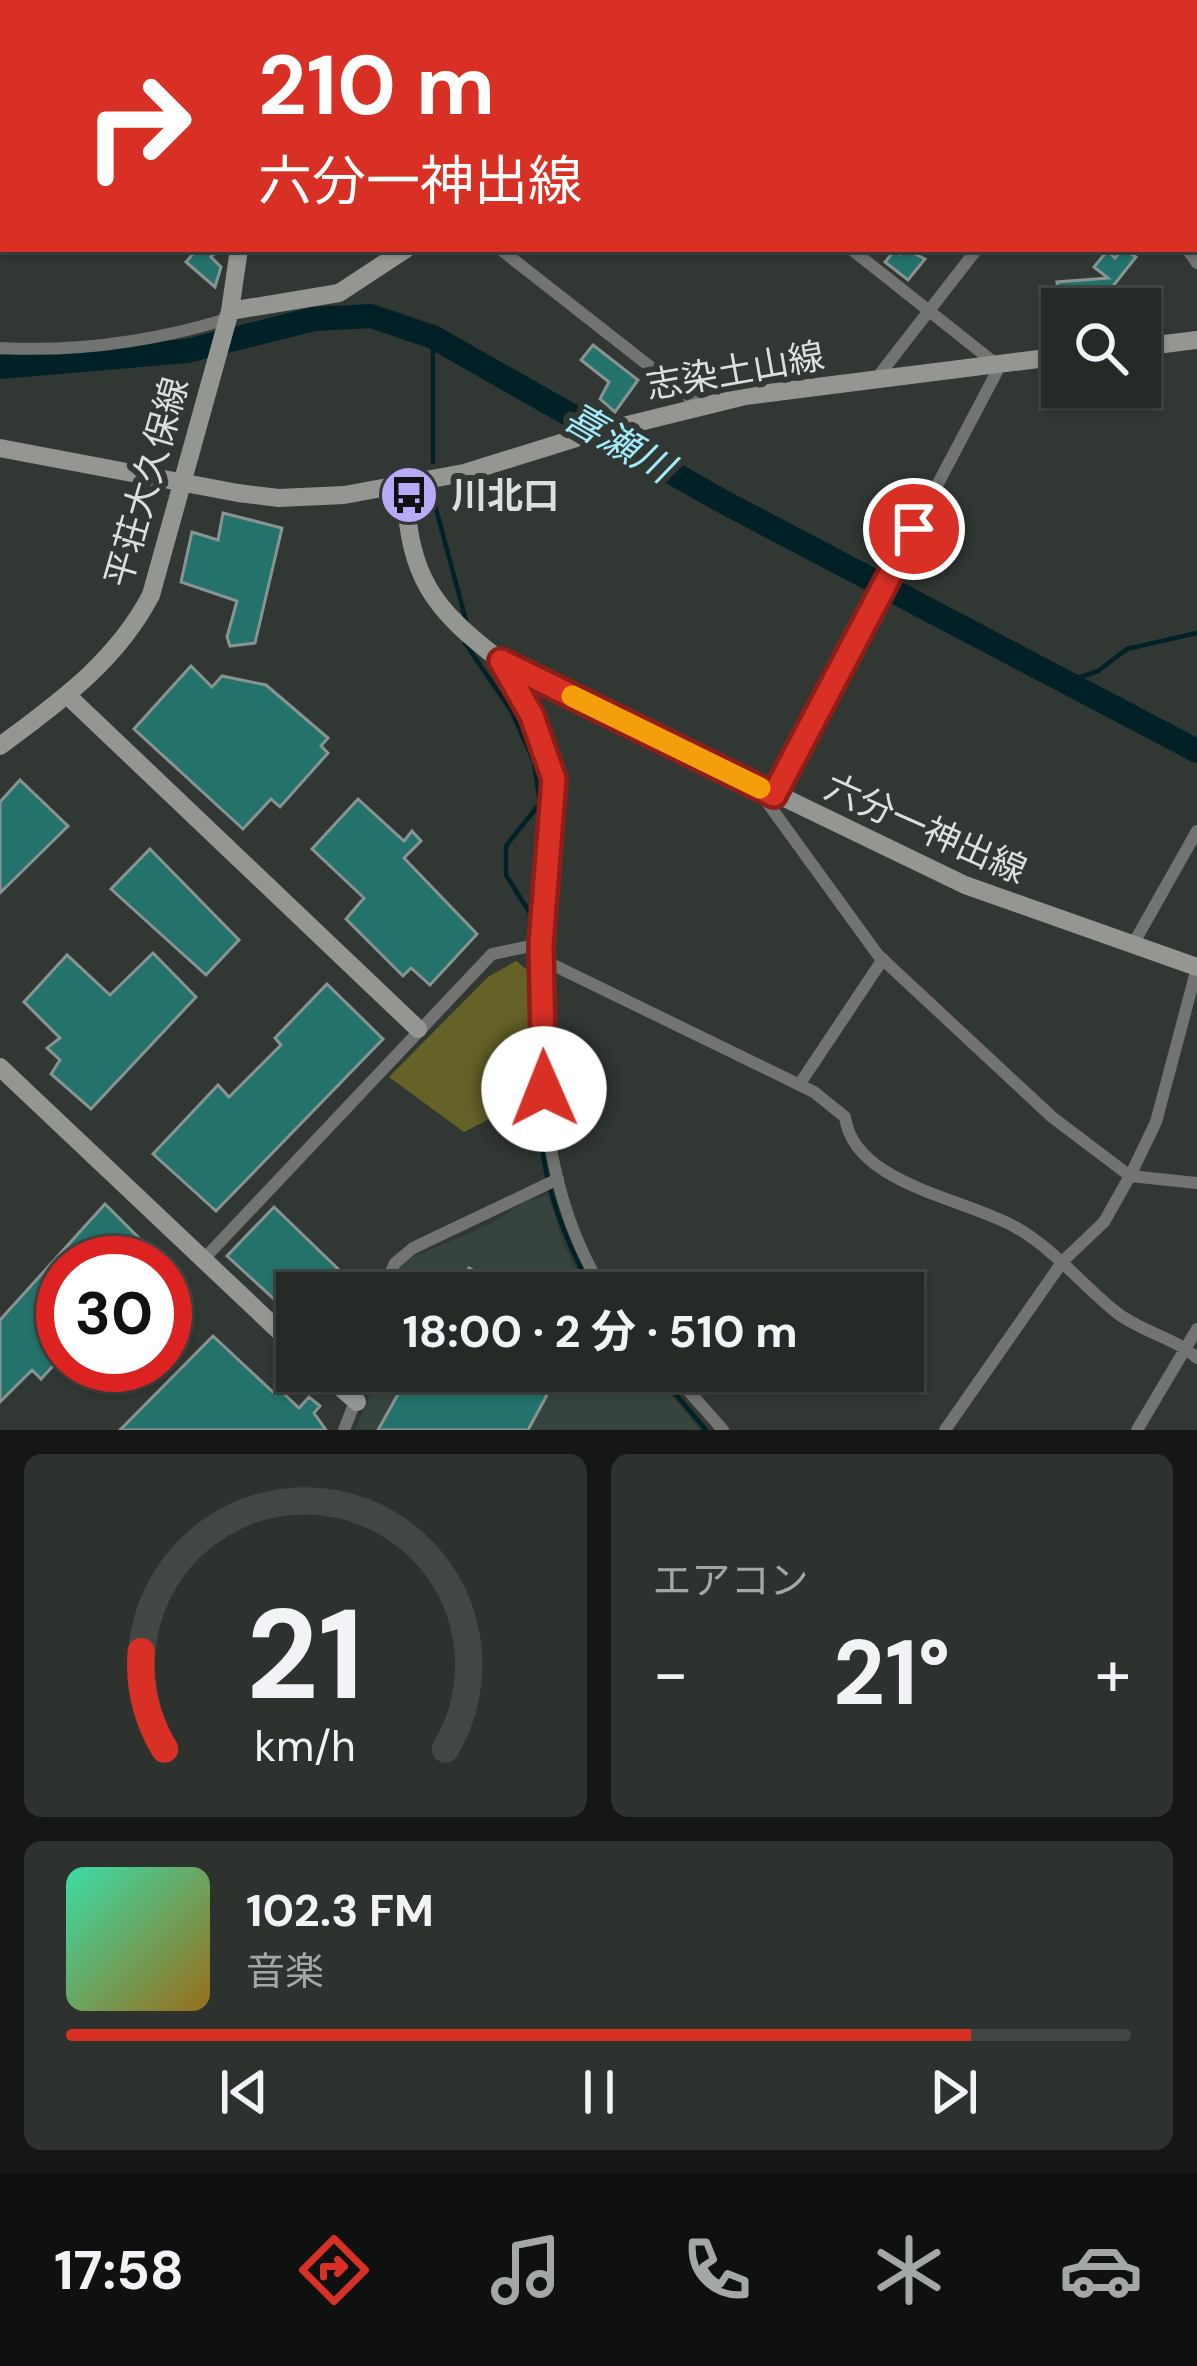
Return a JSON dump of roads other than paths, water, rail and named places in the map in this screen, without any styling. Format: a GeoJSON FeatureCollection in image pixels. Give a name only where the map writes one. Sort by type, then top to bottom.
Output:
{"type":"FeatureCollection","features":[{"type":"Feature","properties":{"kind":"main road","name":"平荘大久保線"},"geometry":{"type":"LineString","coordinates":[[0,746],[68,695],[133,630],[151,595],[228,317],[239,252]]}},
{"type":"Feature","properties":{"kind":"main road"},"geometry":{"type":"LineString","coordinates":[[228,317],[339,293],[401,252]]}},
{"type":"Feature","properties":{"kind":"main road"},"geometry":{"type":"LineString","coordinates":[[1161,344],[1197,340]]}},
{"type":"Feature","properties":{"kind":"main road","name":"志染土山線"},"geometry":{"type":"LineString","coordinates":[[0,448],[279,498],[404,487],[699,405],[1041,358]]}},
{"type":"Feature","properties":{"kind":"main road","name":"六分一神出線"},"geometry":{"type":"LineString","coordinates":[[404,487],[424,587],[438,608],[501,661],[965,885],[1197,968]]}},
{"type":"Feature","properties":{"kind":"main road"},"geometry":{"type":"LineString","coordinates":[[68,695],[418,1029]]}},
{"type":"Feature","properties":{"kind":"main road"},"geometry":{"type":"LineString","coordinates":[[0,1067],[276,1329]]}},
{"type":"Feature","properties":{"kind":"main road"},"geometry":{"type":"LineString","coordinates":[[346,1392],[357,1402]]}},
{"type":"Feature","properties":{"kind":"street"},"geometry":{"type":"LineString","coordinates":[[504,252],[699,405]]}},
{"type":"Feature","properties":{"kind":"street"},"geometry":{"type":"LineString","coordinates":[[855,252],[999,363],[878,598],[765,791],[883,959],[1052,1117],[1130,1176],[1197,1183]]}},
{"type":"Feature","properties":{"kind":"street"},"geometry":{"type":"LineString","coordinates":[[876,380],[975,252]]}},
{"type":"Feature","properties":{"kind":"street"},"geometry":{"type":"LineString","coordinates":[[0,348],[130,340],[187,332],[228,317]]}},
{"type":"Feature","properties":{"kind":"street"},"geometry":{"type":"LineString","coordinates":[[501,661],[532,716],[554,779],[541,944],[544,1130],[570,1226],[594,1272]]}},
{"type":"Feature","properties":{"kind":"street"},"geometry":{"type":"LineString","coordinates":[[1132,946],[1197,831]]}},
{"type":"Feature","properties":{"kind":"street"},"geometry":{"type":"LineString","coordinates":[[202,1261],[492,954],[541,944]]}},
{"type":"Feature","properties":{"kind":"street"},"geometry":{"type":"LineString","coordinates":[[799,1085],[883,959]]}},
{"type":"Feature","properties":{"kind":"street"},"geometry":{"type":"LineString","coordinates":[[543,961],[799,1085],[845,1117],[848,1138],[870,1161],[905,1182],[1015,1227],[1063,1261],[1115,1311],[1197,1358]]}},
{"type":"Feature","properties":{"kind":"street"},"geometry":{"type":"LineString","coordinates":[[950,1428],[1063,1261],[1104,1222],[1130,1176],[1156,1122],[1197,968]]}},
{"type":"Feature","properties":{"kind":"street"},"geometry":{"type":"LineString","coordinates":[[391,1272],[412,1248],[558,1179]]}},
{"type":"Feature","properties":{"kind":"street"},"geometry":{"type":"LineString","coordinates":[[1137,1430],[1197,1329]]}},
{"type":"Feature","properties":{"kind":"street"},"geometry":{"type":"LineString","coordinates":[[344,1430],[360,1392]]}},
{"type":"Feature","properties":{"kind":"street"},"geometry":{"type":"LineString","coordinates":[[690,1392],[723,1430]]}},
{"type":"Feature","properties":{"kind":"waterway","name":"喜瀬川"},"geometry":{"type":"LineString","coordinates":[[0,367],[187,351],[314,319],[371,316],[433,337],[720,500],[1197,751]]}},
{"type":"Feature","properties":{"kind":"waterway"},"geometry":{"type":"LineString","coordinates":[[433,337],[433,462]]}},
{"type":"Feature","properties":{"kind":"waterway"},"geometry":{"type":"LineString","coordinates":[[432,494],[467,624]]}},
{"type":"Feature","properties":{"kind":"waterway"},"geometry":{"type":"LineString","coordinates":[[1069,681],[1098,671],[1127,649],[1197,633]]}},
{"type":"Feature","properties":{"kind":"waterway"},"geometry":{"type":"LineString","coordinates":[[465,643],[512,712],[534,762],[540,803],[506,846],[506,875],[533,918],[534,987]]}},
{"type":"Feature","properties":{"kind":"waterway"},"geometry":{"type":"LineString","coordinates":[[536,1076],[550,1188],[584,1272]]}},
{"type":"Feature","properties":{"kind":"waterway"},"geometry":{"type":"LineString","coordinates":[[674,1392],[706,1430]]}},
{"type":"Feature","properties":{"kind":"place","name":"川北口"},"geometry":{"type":"Point","coordinates":[409,495]}}]}
